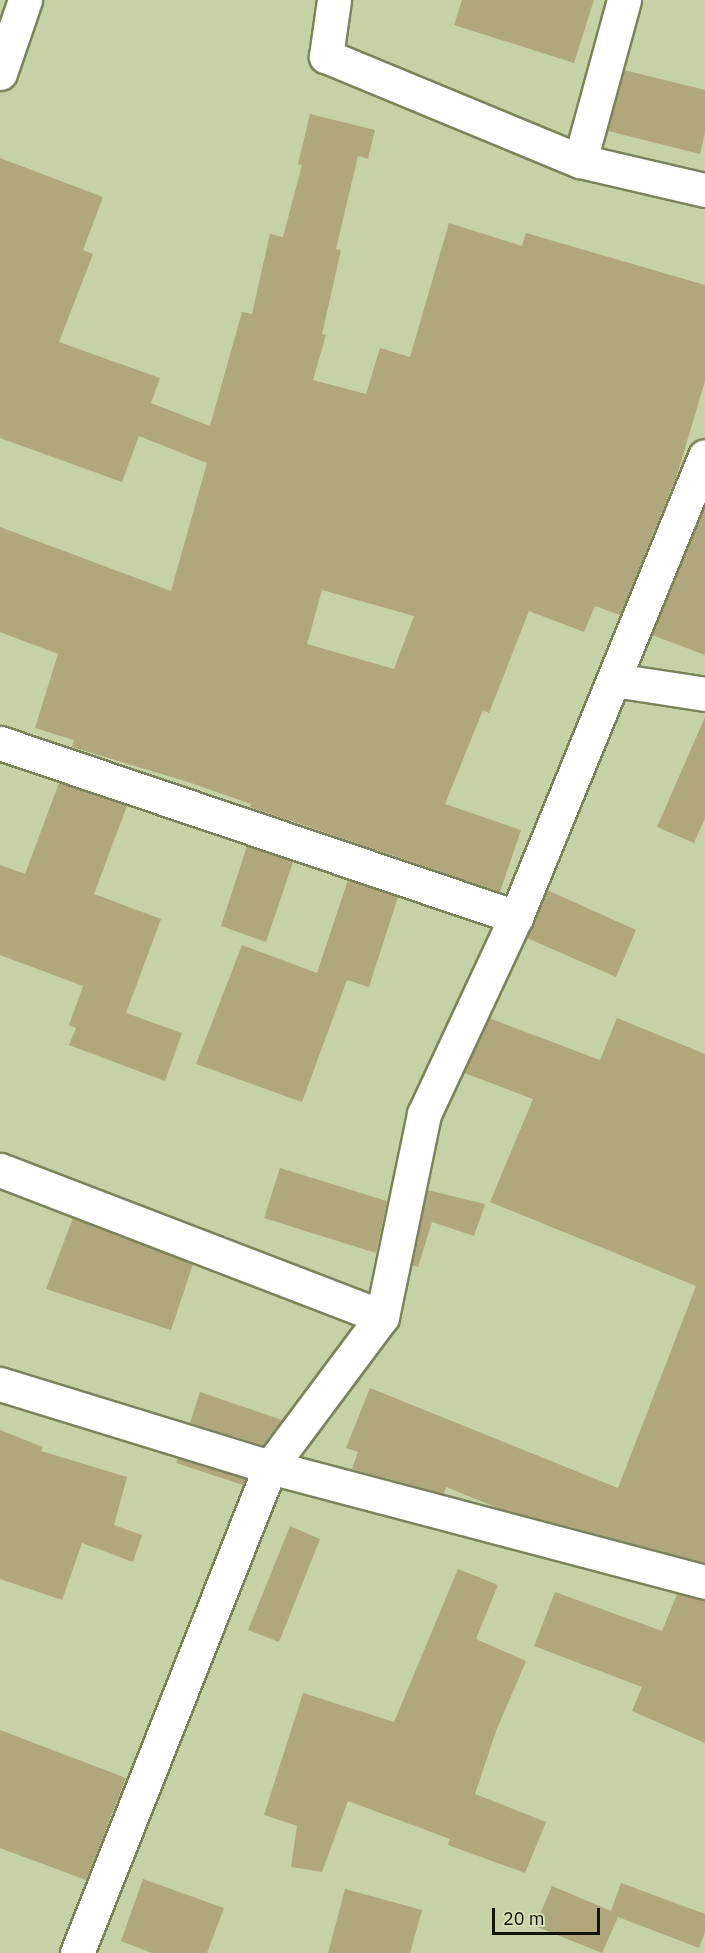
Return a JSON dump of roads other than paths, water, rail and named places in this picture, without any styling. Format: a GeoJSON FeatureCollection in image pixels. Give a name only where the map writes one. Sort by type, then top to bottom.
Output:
{"type":"FeatureCollection","features":[{"type":"Feature","properties":{"kind":"street"},"geometry":{"type":"LineString","coordinates":[[0,73],[25,0]]}},
{"type":"Feature","properties":{"kind":"street"},"geometry":{"type":"LineString","coordinates":[[334,0],[326,56],[580,161],[705,189]]}},
{"type":"Feature","properties":{"kind":"street"},"geometry":{"type":"LineString","coordinates":[[580,161],[624,0]]}},
{"type":"Feature","properties":{"kind":"street"},"geometry":{"type":"LineString","coordinates":[[76,1953],[270,1467],[382,1317],[424,1114],[516,917],[705,456]]}},
{"type":"Feature","properties":{"kind":"street"},"geometry":{"type":"LineString","coordinates":[[614,680],[705,694]]}},
{"type":"Feature","properties":{"kind":"street"},"geometry":{"type":"LineString","coordinates":[[0,743],[516,917]]}},
{"type":"Feature","properties":{"kind":"street"},"geometry":{"type":"LineString","coordinates":[[0,1170],[382,1317]]}},
{"type":"Feature","properties":{"kind":"street"},"geometry":{"type":"LineString","coordinates":[[0,1384],[270,1467],[705,1582]]}}]}
